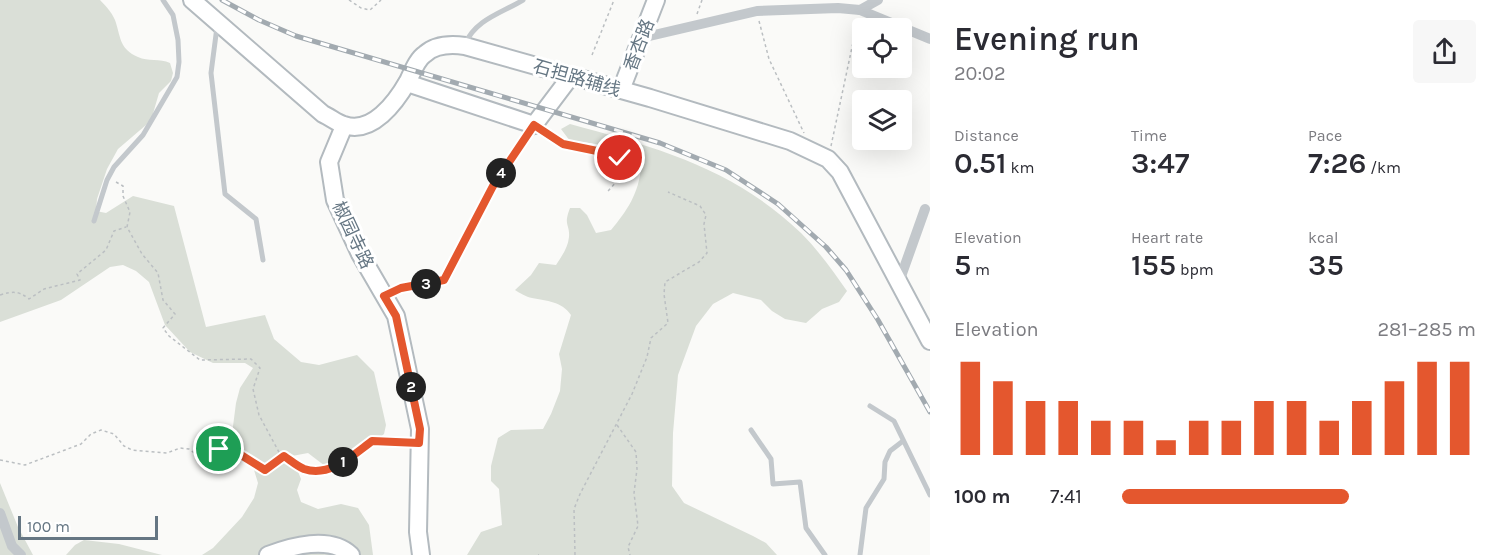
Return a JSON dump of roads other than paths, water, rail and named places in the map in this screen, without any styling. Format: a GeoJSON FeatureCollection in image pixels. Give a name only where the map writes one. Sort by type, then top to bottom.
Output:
{"type":"FeatureCollection","features":[{"type":"Feature","properties":{"kind":"main road"},"geometry":{"type":"LineString","coordinates":[[192,0],[323,114],[344,126]]}},
{"type":"Feature","properties":{"kind":"main road","name":"香杏路"},"geometry":{"type":"LineString","coordinates":[[621,90],[656,0]]}},
{"type":"Feature","properties":{"kind":"main road","name":"石担路辅线"},"geometry":{"type":"LineString","coordinates":[[344,126],[361,127],[377,119],[397,100],[423,54],[436,47],[452,44],[621,90],[802,146],[828,159],[840,172],[930,341]]}},
{"type":"Feature","properties":{"kind":"main road"},"geometry":{"type":"LineString","coordinates":[[406,83],[534,125],[572,76]]}},
{"type":"Feature","properties":{"kind":"main road","name":"椒园寺路"},"geometry":{"type":"LineString","coordinates":[[344,126],[329,162],[335,200],[360,254],[396,316],[420,429],[418,532],[421,555]]}},
{"type":"Feature","properties":{"kind":"main road"},"geometry":{"type":"LineString","coordinates":[[267,555],[310,544],[329,545],[346,550],[351,555]]}},
{"type":"Feature","properties":{"kind":"street"},"geometry":{"type":"LineString","coordinates":[[860,10],[879,0]]}},
{"type":"Feature","properties":{"kind":"street"},"geometry":{"type":"LineString","coordinates":[[640,38],[757,11],[838,8],[860,10],[930,39]]}},
{"type":"Feature","properties":{"kind":"street"},"geometry":{"type":"LineString","coordinates":[[384,296],[401,288],[444,280],[493,186],[534,125]]}},
{"type":"Feature","properties":{"kind":"street"},"geometry":{"type":"LineString","coordinates":[[899,282],[925,209]]}},
{"type":"Feature","properties":{"kind":"street"},"geometry":{"type":"LineString","coordinates":[[0,513],[12,546],[21,555]]}},
{"type":"Feature","properties":{"kind":"lane"},"geometry":{"type":"LineString","coordinates":[[94,221],[109,176],[122,156],[143,135],[177,77],[178,40],[173,15],[163,0]]}},
{"type":"Feature","properties":{"kind":"lane"},"geometry":{"type":"LineString","coordinates":[[465,46],[471,33],[482,22],[524,0]]}},
{"type":"Feature","properties":{"kind":"lane"},"geometry":{"type":"LineString","coordinates":[[218,22],[214,37],[211,73],[225,194],[256,219],[263,260]]}},
{"type":"Feature","properties":{"kind":"lane"},"geometry":{"type":"LineString","coordinates":[[870,406],[894,421],[930,495]]}},
{"type":"Feature","properties":{"kind":"lane"},"geometry":{"type":"LineString","coordinates":[[751,430],[771,459],[773,484],[801,482],[806,528],[825,555]]}},
{"type":"Feature","properties":{"kind":"lane"},"geometry":{"type":"LineString","coordinates":[[860,555],[866,507],[884,479],[885,462],[890,451],[903,441]]}},
{"type":"Feature","properties":{"kind":"railway"},"geometry":{"type":"LineString","coordinates":[[222,0],[296,36],[660,143],[726,170],[778,204],[826,247],[846,270],[878,320],[930,412]]}}]}
